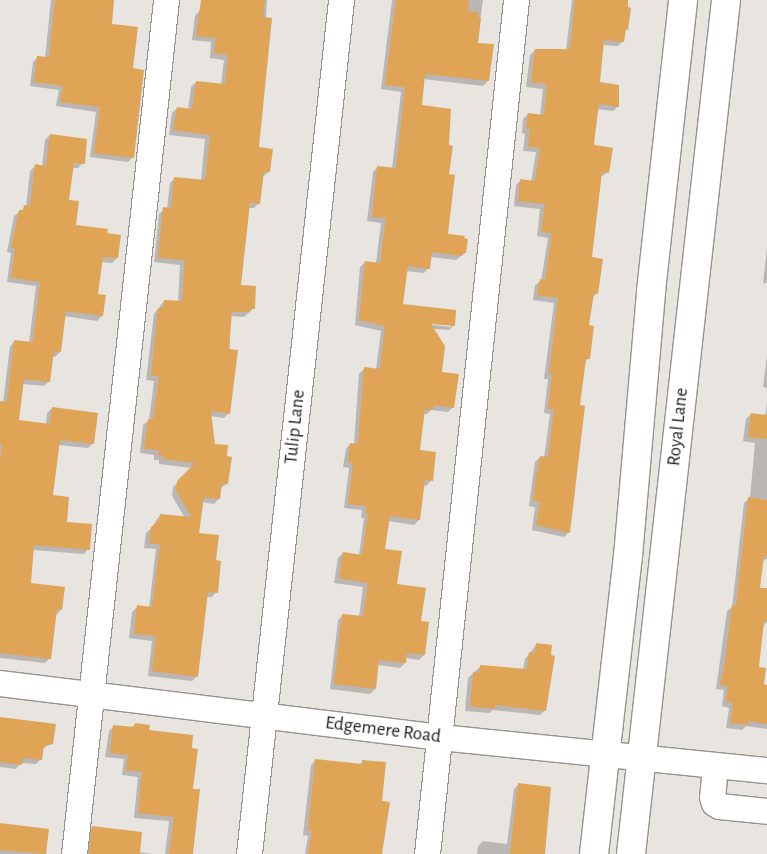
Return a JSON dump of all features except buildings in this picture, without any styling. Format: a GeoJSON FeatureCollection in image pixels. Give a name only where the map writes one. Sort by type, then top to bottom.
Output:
{"type":"FeatureCollection","features":[{"type":"Feature","properties":{"kind":"main road","name":"Royal Lane"},"geometry":{"type":"LineString","coordinates":[[594,854],[628,556],[651,291],[682,0]]}},
{"type":"Feature","properties":{"kind":"main road","name":"Royal Lane"},"geometry":{"type":"LineString","coordinates":[[631,854],[726,0]]}},
{"type":"Feature","properties":{"kind":"main road"},"geometry":{"type":"LineString","coordinates":[[651,291],[692,295]]}},
{"type":"Feature","properties":{"kind":"street"},"geometry":{"type":"LineString","coordinates":[[74,854],[166,0]]}},
{"type":"Feature","properties":{"kind":"street","name":"Tulip Lane"},"geometry":{"type":"LineString","coordinates":[[249,854],[341,0]]}},
{"type":"Feature","properties":{"kind":"street"},"geometry":{"type":"LineString","coordinates":[[427,854],[516,0]]}},
{"type":"Feature","properties":{"kind":"street","name":"Edgemere Road"},"geometry":{"type":"LineString","coordinates":[[0,684],[440,737],[767,770]]}},
{"type":"Feature","properties":{"kind":"street"},"geometry":{"type":"LineString","coordinates":[[715,765],[712,797],[714,803],[719,806],[767,812]]}}]}
